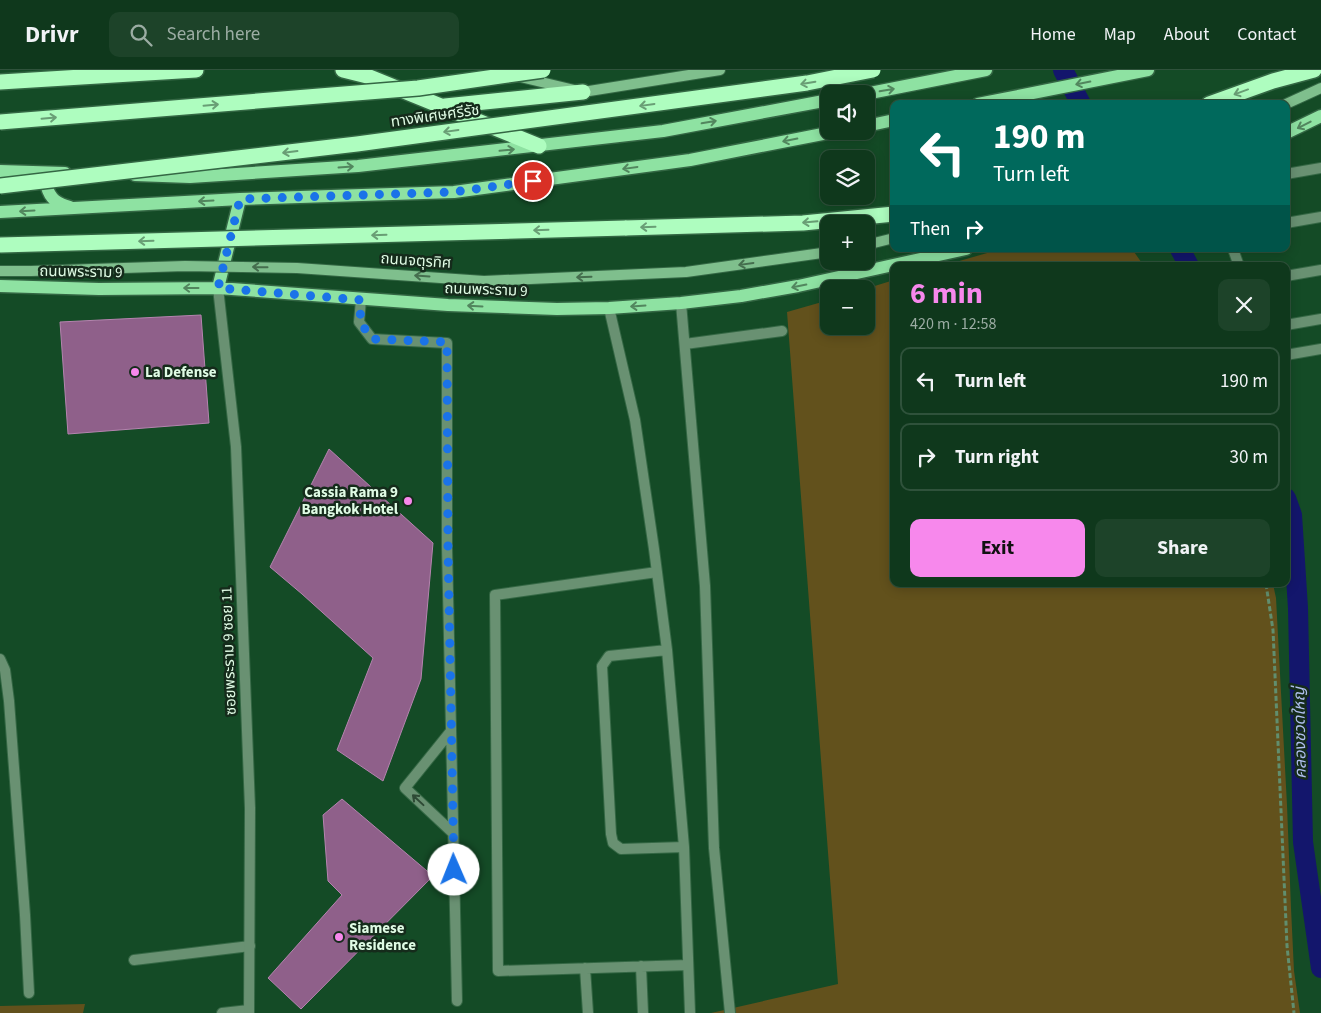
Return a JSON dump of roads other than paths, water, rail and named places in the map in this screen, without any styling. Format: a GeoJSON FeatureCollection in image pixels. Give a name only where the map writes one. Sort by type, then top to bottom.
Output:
{"type":"FeatureCollection","features":[{"type":"Feature","properties":{"kind":"highway"},"geometry":{"type":"LineString","coordinates":[[0,82],[196,70]]}},
{"type":"Feature","properties":{"kind":"highway"},"geometry":{"type":"LineString","coordinates":[[343,70],[367,76],[539,146]]}},
{"type":"Feature","properties":{"kind":"highway","name":"ทางพิเศษศรีรัช"},"geometry":{"type":"LineString","coordinates":[[0,186],[366,143],[806,83],[873,70]]}},
{"type":"Feature","properties":{"kind":"highway"},"geometry":{"type":"LineString","coordinates":[[1220,100],[1273,81],[1314,70]]}},
{"type":"Feature","properties":{"kind":"highway","name":"ทางพิเศษศรีรัช"},"geometry":{"type":"LineString","coordinates":[[0,122],[418,88],[543,74]]}},
{"type":"Feature","properties":{"kind":"highway"},"geometry":{"type":"LineString","coordinates":[[441,106],[583,92]]}},
{"type":"Feature","properties":{"kind":"highway"},"geometry":{"type":"LineString","coordinates":[[0,245],[803,223],[890,214]]}},
{"type":"Feature","properties":{"kind":"main road"},"geometry":{"type":"LineString","coordinates":[[488,70],[543,74],[583,92],[664,75],[720,70]]}},
{"type":"Feature","properties":{"kind":"main road"},"geometry":{"type":"LineString","coordinates":[[875,92],[986,70]]}},
{"type":"Feature","properties":{"kind":"main road"},"geometry":{"type":"LineString","coordinates":[[998,100],[1148,70]]}},
{"type":"Feature","properties":{"kind":"main road"},"geometry":{"type":"LineString","coordinates":[[1273,81],[1321,75]]}},
{"type":"Feature","properties":{"kind":"main road"},"geometry":{"type":"LineString","coordinates":[[1290,102],[1321,88]]}},
{"type":"Feature","properties":{"kind":"main road"},"geometry":{"type":"LineString","coordinates":[[0,171],[190,177],[358,166],[662,131],[820,102]]}},
{"type":"Feature","properties":{"kind":"main road"},"geometry":{"type":"LineString","coordinates":[[1290,131],[1321,116]]}},
{"type":"Feature","properties":{"kind":"main road"},"geometry":{"type":"LineString","coordinates":[[875,124],[890,121]]}},
{"type":"Feature","properties":{"kind":"main road"},"geometry":{"type":"LineString","coordinates":[[0,212],[240,199],[454,192],[690,160],[820,135]]}},
{"type":"Feature","properties":{"kind":"main road"},"geometry":{"type":"LineString","coordinates":[[65,173],[55,177],[50,182],[47,187],[49,195],[54,201],[77,208]]}},
{"type":"Feature","properties":{"kind":"main road"},"geometry":{"type":"LineString","coordinates":[[218,288],[240,199]]}},
{"type":"Feature","properties":{"kind":"main road"},"geometry":{"type":"LineString","coordinates":[[875,243],[890,239]]}},
{"type":"Feature","properties":{"kind":"main road","name":"ถนนพระราม 9"},"geometry":{"type":"LineString","coordinates":[[907,262],[952,252]]}},
{"type":"Feature","properties":{"kind":"main road","name":"ถนนจตุรทิศ"},"geometry":{"type":"LineString","coordinates":[[0,271],[185,266],[297,268],[484,281],[686,272],[820,253]]}},
{"type":"Feature","properties":{"kind":"main road","name":"ถนนพระราม 9"},"geometry":{"type":"LineString","coordinates":[[0,286],[99,289],[218,288],[361,300],[492,307],[609,308],[681,303],[741,296],[798,286],[890,266]]}},
{"type":"Feature","properties":{"kind":"street"},"geometry":{"type":"LineString","coordinates":[[1290,173],[1321,168]]}},
{"type":"Feature","properties":{"kind":"street"},"geometry":{"type":"LineString","coordinates":[[1290,222],[1321,217]]}},
{"type":"Feature","properties":{"kind":"street"},"geometry":{"type":"LineString","coordinates":[[1290,275],[1321,270]]}},
{"type":"Feature","properties":{"kind":"street","name":"ซอยพระราม 9 ซอย 11"},"geometry":{"type":"LineString","coordinates":[[218,288],[236,447],[250,808],[249,1012]]}},
{"type":"Feature","properties":{"kind":"street"},"geometry":{"type":"LineString","coordinates":[[361,300],[360,322],[372,339],[447,342],[448,547],[457,1000]]}},
{"type":"Feature","properties":{"kind":"street"},"geometry":{"type":"LineString","coordinates":[[681,303],[705,586],[714,848],[730,1013]]}},
{"type":"Feature","properties":{"kind":"street"},"geometry":{"type":"LineString","coordinates":[[609,308],[635,420],[667,650],[684,847],[690,1013]]}},
{"type":"Feature","properties":{"kind":"street"},"geometry":{"type":"LineString","coordinates":[[1290,324],[1321,319]]}},
{"type":"Feature","properties":{"kind":"street"},"geometry":{"type":"LineString","coordinates":[[685,344],[782,331]]}},
{"type":"Feature","properties":{"kind":"street"},"geometry":{"type":"LineString","coordinates":[[1290,354],[1321,349]]}},
{"type":"Feature","properties":{"kind":"street"},"geometry":{"type":"LineString","coordinates":[[657,572],[495,595],[498,971],[688,965]]}},
{"type":"Feature","properties":{"kind":"street"},"geometry":{"type":"LineString","coordinates":[[667,650],[609,656],[602,666],[611,834],[613,843],[621,849],[684,847]]}},
{"type":"Feature","properties":{"kind":"street"},"geometry":{"type":"LineString","coordinates":[[0,659],[5,670],[9,701],[29,993]]}},
{"type":"Feature","properties":{"kind":"street"},"geometry":{"type":"LineString","coordinates":[[451,732],[405,788],[453,833]]}},
{"type":"Feature","properties":{"kind":"street"},"geometry":{"type":"LineString","coordinates":[[134,960],[250,946]]}},
{"type":"Feature","properties":{"kind":"street"},"geometry":{"type":"LineString","coordinates":[[641,966],[643,1013]]}},
{"type":"Feature","properties":{"kind":"street"},"geometry":{"type":"LineString","coordinates":[[585,968],[588,1013]]}},
{"type":"Feature","properties":{"kind":"street"},"geometry":{"type":"LineString","coordinates":[[222,1013],[249,1012]]}},
{"type":"Feature","properties":{"kind":"waterway","name":"คลองชวดใหญ่"},"geometry":{"type":"LineString","coordinates":[[1063,70],[1079,100]]}},
{"type":"Feature","properties":{"kind":"waterway","name":"คลองชวดใหญ่"},"geometry":{"type":"LineString","coordinates":[[1182,252],[1187,262]]}},
{"type":"Feature","properties":{"kind":"waterway","name":"คลองชวดใหญ่"},"geometry":{"type":"LineString","coordinates":[[1290,509],[1292,515],[1298,608],[1303,842],[1321,968]]}},
{"type":"Feature","properties":{"kind":"place","name":"La Defense"},"geometry":{"type":"Point","coordinates":[135,372]}},
{"type":"Feature","properties":{"kind":"place","name":"Cassia Rama 9 Bangkok Hotel"},"geometry":{"type":"Point","coordinates":[408,501]}},
{"type":"Feature","properties":{"kind":"place","name":"Siamese Residence"},"geometry":{"type":"Point","coordinates":[339,937]}}]}
